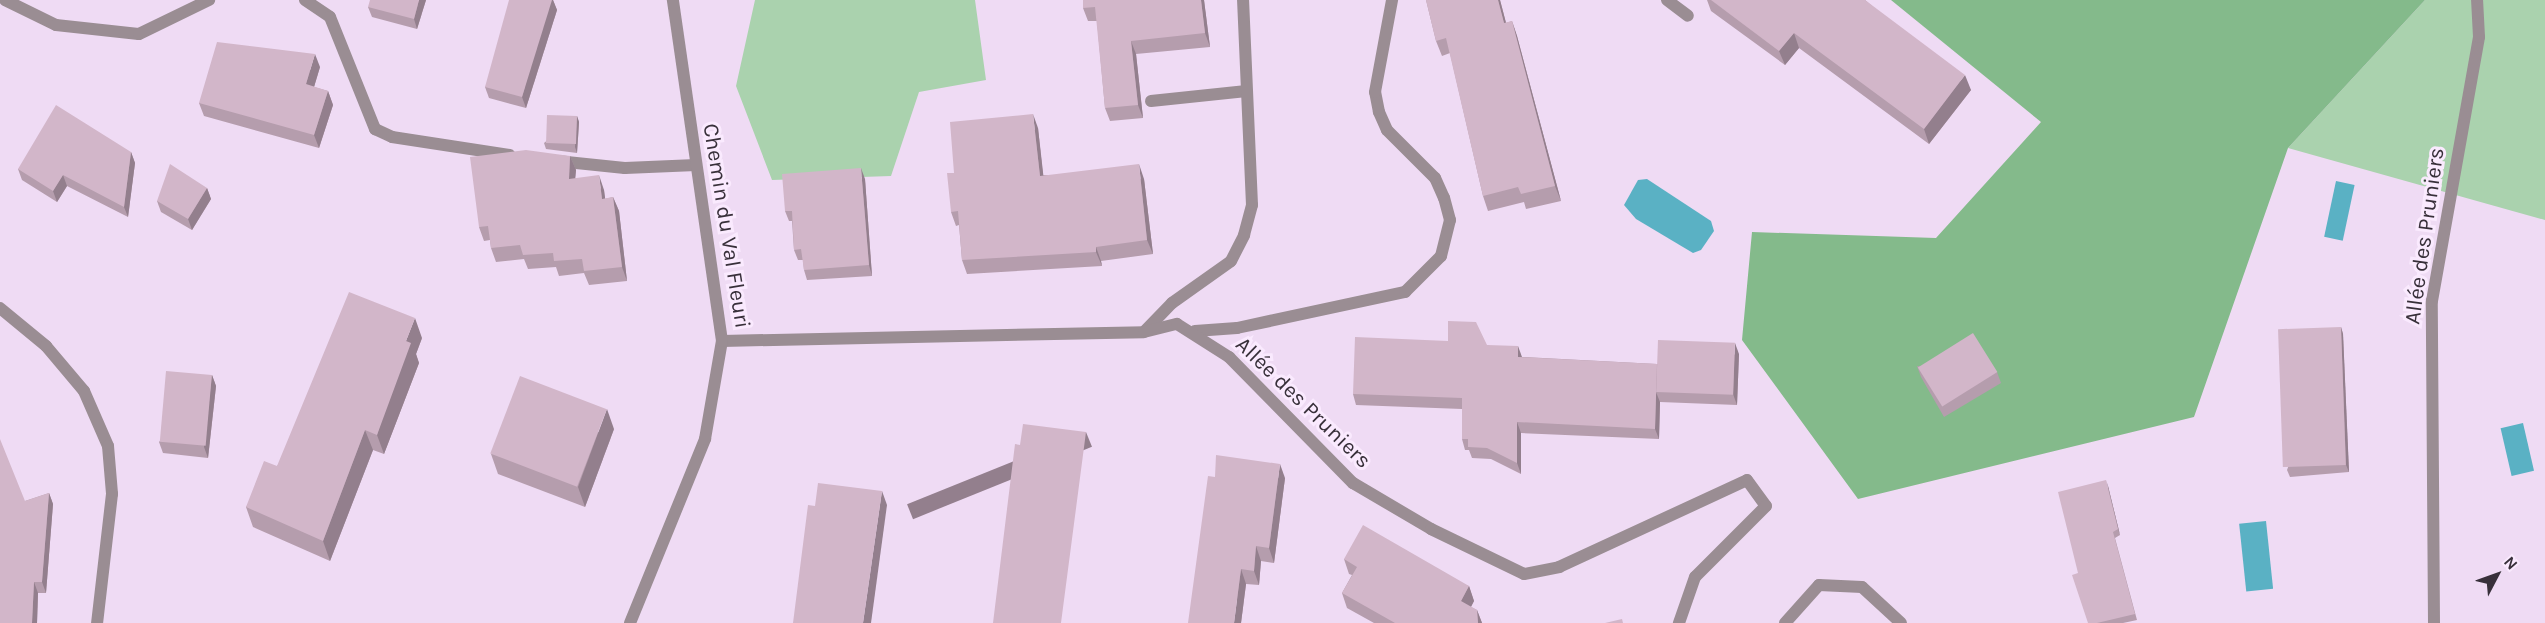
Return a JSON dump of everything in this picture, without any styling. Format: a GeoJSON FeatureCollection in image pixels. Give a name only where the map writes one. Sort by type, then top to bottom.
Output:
{"type":"FeatureCollection","features":[{"type":"Feature","properties":{"kind":"street"},"geometry":{"type":"LineString","coordinates":[[4,0],[56,25],[139,34],[209,0]]}},
{"type":"Feature","properties":{"kind":"street"},"geometry":{"type":"LineString","coordinates":[[305,0],[330,17],[375,129],[392,137],[531,158],[625,168],[696,165]]}},
{"type":"Feature","properties":{"kind":"street","name":"Chemin du Val Fleuri"},"geometry":{"type":"LineString","coordinates":[[630,623],[705,439],[722,341],[673,0]]}},
{"type":"Feature","properties":{"kind":"street"},"geometry":{"type":"LineString","coordinates":[[1144,332],[1172,303],[1231,261],[1244,235],[1252,205],[1243,0]]}},
{"type":"Feature","properties":{"kind":"street"},"geometry":{"type":"LineString","coordinates":[[1195,331],[1237,328],[1405,292],[1440,256],[1450,220],[1444,198],[1434,178],[1387,130],[1379,112],[1375,92],[1392,0]]}},
{"type":"Feature","properties":{"kind":"street"},"geometry":{"type":"LineString","coordinates":[[1667,0],[1688,16]]}},
{"type":"Feature","properties":{"kind":"street","name":"Allée des Pruniers"},"geometry":{"type":"LineString","coordinates":[[2434,623],[2432,301],[2479,37],[2477,0]]}},
{"type":"Feature","properties":{"kind":"street"},"geometry":{"type":"LineString","coordinates":[[1151,101],[1246,91]]}},
{"type":"Feature","properties":{"kind":"street"},"geometry":{"type":"LineString","coordinates":[[0,308],[46,346],[84,391],[108,446],[112,494],[97,623]]}},
{"type":"Feature","properties":{"kind":"street","name":"Allée des Pruniers"},"geometry":{"type":"LineString","coordinates":[[722,341],[1144,332],[1177,324],[1195,331],[1228,357],[1353,483],[1431,529],[1524,574],[1559,567],[1747,480],[1766,506],[1695,577],[1679,623]]}},
{"type":"Feature","properties":{"kind":"street"},"geometry":{"type":"LineString","coordinates":[[1785,623],[1819,585],[1862,586],[1901,623]]}},
{"type":"Feature","properties":{"kind":"green space"},"geometry":{"type":"Polygon","coordinates":[[[755,0],[975,0],[986,80],[919,92],[891,176],[772,180],[736,86],[755,0]]]}},
{"type":"Feature","properties":{"kind":"green space"},"geometry":{"type":"Polygon","coordinates":[[[1891,0],[2425,0],[2288,148],[2194,417],[1858,499],[1742,340],[1752,232],[1936,238],[2041,122],[1891,0]]]}},
{"type":"Feature","properties":{"kind":"green space"},"geometry":{"type":"Polygon","coordinates":[[[2425,0],[2545,0],[2545,220],[2288,148],[2425,0]]]}},
{"type":"Feature","properties":{"kind":"water"},"geometry":{"type":"Polygon","coordinates":[[[1647,179],[1711,221],[1714,231],[1701,250],[1693,253],[1636,219],[1624,205],[1638,180],[1647,179]]]}},
{"type":"Feature","properties":{"kind":"water"},"geometry":{"type":"Polygon","coordinates":[[[2336,181],[2355,185],[2343,241],[2324,237],[2336,181]]]}},
{"type":"Feature","properties":{"kind":"water"},"geometry":{"type":"Polygon","coordinates":[[[2523,423],[2534,471],[2512,476],[2501,428],[2523,423]]]}},
{"type":"Feature","properties":{"kind":"water"},"geometry":{"type":"Polygon","coordinates":[[[2266,521],[2273,589],[2246,591],[2239,524],[2266,521]]]}},
{"type":"Feature","properties":{"kind":"building"},"geometry":{"type":"Polygon","coordinates":[[[370,0],[419,0],[414,19],[368,7],[370,0]]]}},
{"type":"Feature","properties":{"kind":"building"},"geometry":{"type":"Polygon","coordinates":[[[509,0],[552,0],[522,97],[485,87],[509,0]]]}},
{"type":"Feature","properties":{"kind":"building"},"geometry":{"type":"Polygon","coordinates":[[[1083,0],[1201,0],[1205,33],[1131,41],[1138,105],[1105,108],[1095,7],[1083,8],[1083,0]]]}},
{"type":"Feature","properties":{"kind":"building"},"geometry":{"type":"Polygon","coordinates":[[[1426,0],[1498,0],[1504,23],[1512,21],[1555,186],[1521,194],[1518,187],[1483,196],[1446,38],[1436,41],[1426,0]]]}},
{"type":"Feature","properties":{"kind":"building"},"geometry":{"type":"Polygon","coordinates":[[[1711,0],[1865,0],[1965,75],[1924,129],[1794,33],[1779,51],[1711,0]]]}},
{"type":"Feature","properties":{"kind":"building"},"geometry":{"type":"Polygon","coordinates":[[[217,42],[315,54],[306,84],[328,91],[314,135],[199,103],[217,42]]]}},
{"type":"Feature","properties":{"kind":"building"},"geometry":{"type":"Polygon","coordinates":[[[56,105],[131,152],[124,207],[63,175],[53,191],[18,169],[56,105]]]}},
{"type":"Feature","properties":{"kind":"building"},"geometry":{"type":"Polygon","coordinates":[[[1033,114],[1040,176],[1139,164],[1147,240],[1096,247],[1096,252],[962,260],[958,211],[951,212],[947,173],[954,173],[950,122],[1033,114]]]}},
{"type":"Feature","properties":{"kind":"building"},"geometry":{"type":"Polygon","coordinates":[[[547,115],[577,116],[576,144],[546,143],[547,115]]]}},
{"type":"Feature","properties":{"kind":"building"},"geometry":{"type":"Polygon","coordinates":[[[526,150],[570,156],[569,179],[599,175],[602,199],[613,197],[622,267],[584,271],[582,259],[554,261],[553,253],[523,255],[520,245],[491,248],[488,226],[479,227],[470,157],[526,150]]]}},
{"type":"Feature","properties":{"kind":"building"},"geometry":{"type":"Polygon","coordinates":[[[170,164],[207,188],[188,219],[157,201],[170,164]]]}},
{"type":"Feature","properties":{"kind":"building"},"geometry":{"type":"Polygon","coordinates":[[[861,168],[869,265],[804,270],[801,249],[794,250],[792,211],[785,211],[782,174],[861,168]]]}},
{"type":"Feature","properties":{"kind":"building"},"geometry":{"type":"Polygon","coordinates":[[[349,292],[415,318],[406,341],[411,343],[377,435],[365,430],[323,541],[246,507],[264,461],[277,466],[349,292]]]}},
{"type":"Feature","properties":{"kind":"building"},"geometry":{"type":"Polygon","coordinates":[[[1448,321],[1476,322],[1487,345],[1518,346],[1518,357],[1657,364],[1655,429],[1517,422],[1517,463],[1487,448],[1468,447],[1468,439],[1462,439],[1462,398],[1353,394],[1355,337],[1448,341],[1448,321]]]}},
{"type":"Feature","properties":{"kind":"building"},"geometry":{"type":"Polygon","coordinates":[[[2341,327],[2346,465],[2283,467],[2278,329],[2341,327]]]}},
{"type":"Feature","properties":{"kind":"building"},"geometry":{"type":"Polygon","coordinates":[[[1973,333],[1997,372],[1942,406],[1918,367],[1973,333]]]}},
{"type":"Feature","properties":{"kind":"building"},"geometry":{"type":"Polygon","coordinates":[[[1658,340],[1735,343],[1733,395],[1656,392],[1658,340]]]}},
{"type":"Feature","properties":{"kind":"building"},"geometry":{"type":"Polygon","coordinates":[[[166,371],[212,375],[206,446],[160,442],[166,371]]]}},
{"type":"Feature","properties":{"kind":"building"},"geometry":{"type":"Polygon","coordinates":[[[520,376],[607,409],[577,487],[490,453],[520,376]]]}},
{"type":"Feature","properties":{"kind":"building"},"geometry":{"type":"Polygon","coordinates":[[[1023,424],[1086,432],[1061,623],[993,623],[1015,444],[1020,445],[1023,424]]]}},
{"type":"Feature","properties":{"kind":"building"},"geometry":{"type":"Polygon","coordinates":[[[0,439],[25,501],[49,493],[42,582],[34,582],[32,623],[0,623],[0,439]]]}},
{"type":"Feature","properties":{"kind":"building"},"geometry":{"type":"Polygon","coordinates":[[[1216,455],[1280,464],[1269,548],[1256,546],[1254,571],[1241,569],[1234,623],[1188,623],[1208,476],[1215,477],[1216,455]]]}},
{"type":"Feature","properties":{"kind":"building"},"geometry":{"type":"Polygon","coordinates":[[[2106,480],[2118,529],[2113,532],[2135,614],[2088,623],[2072,575],[2078,573],[2058,492],[2106,480]]]}},
{"type":"Feature","properties":{"kind":"building"},"geometry":{"type":"Polygon","coordinates":[[[818,483],[882,491],[863,623],[793,623],[808,505],[815,506],[818,483]]]}},
{"type":"Feature","properties":{"kind":"building"},"geometry":{"type":"Polygon","coordinates":[[[1363,525],[1469,586],[1461,601],[1477,610],[1478,623],[1395,623],[1342,593],[1357,567],[1344,559],[1363,525]]]}},
{"type":"Feature","properties":{"kind":"building"},"geometry":{"type":"Polygon","coordinates":[[[1622,619],[1623,623],[1605,623],[1622,619]]]}}]}
